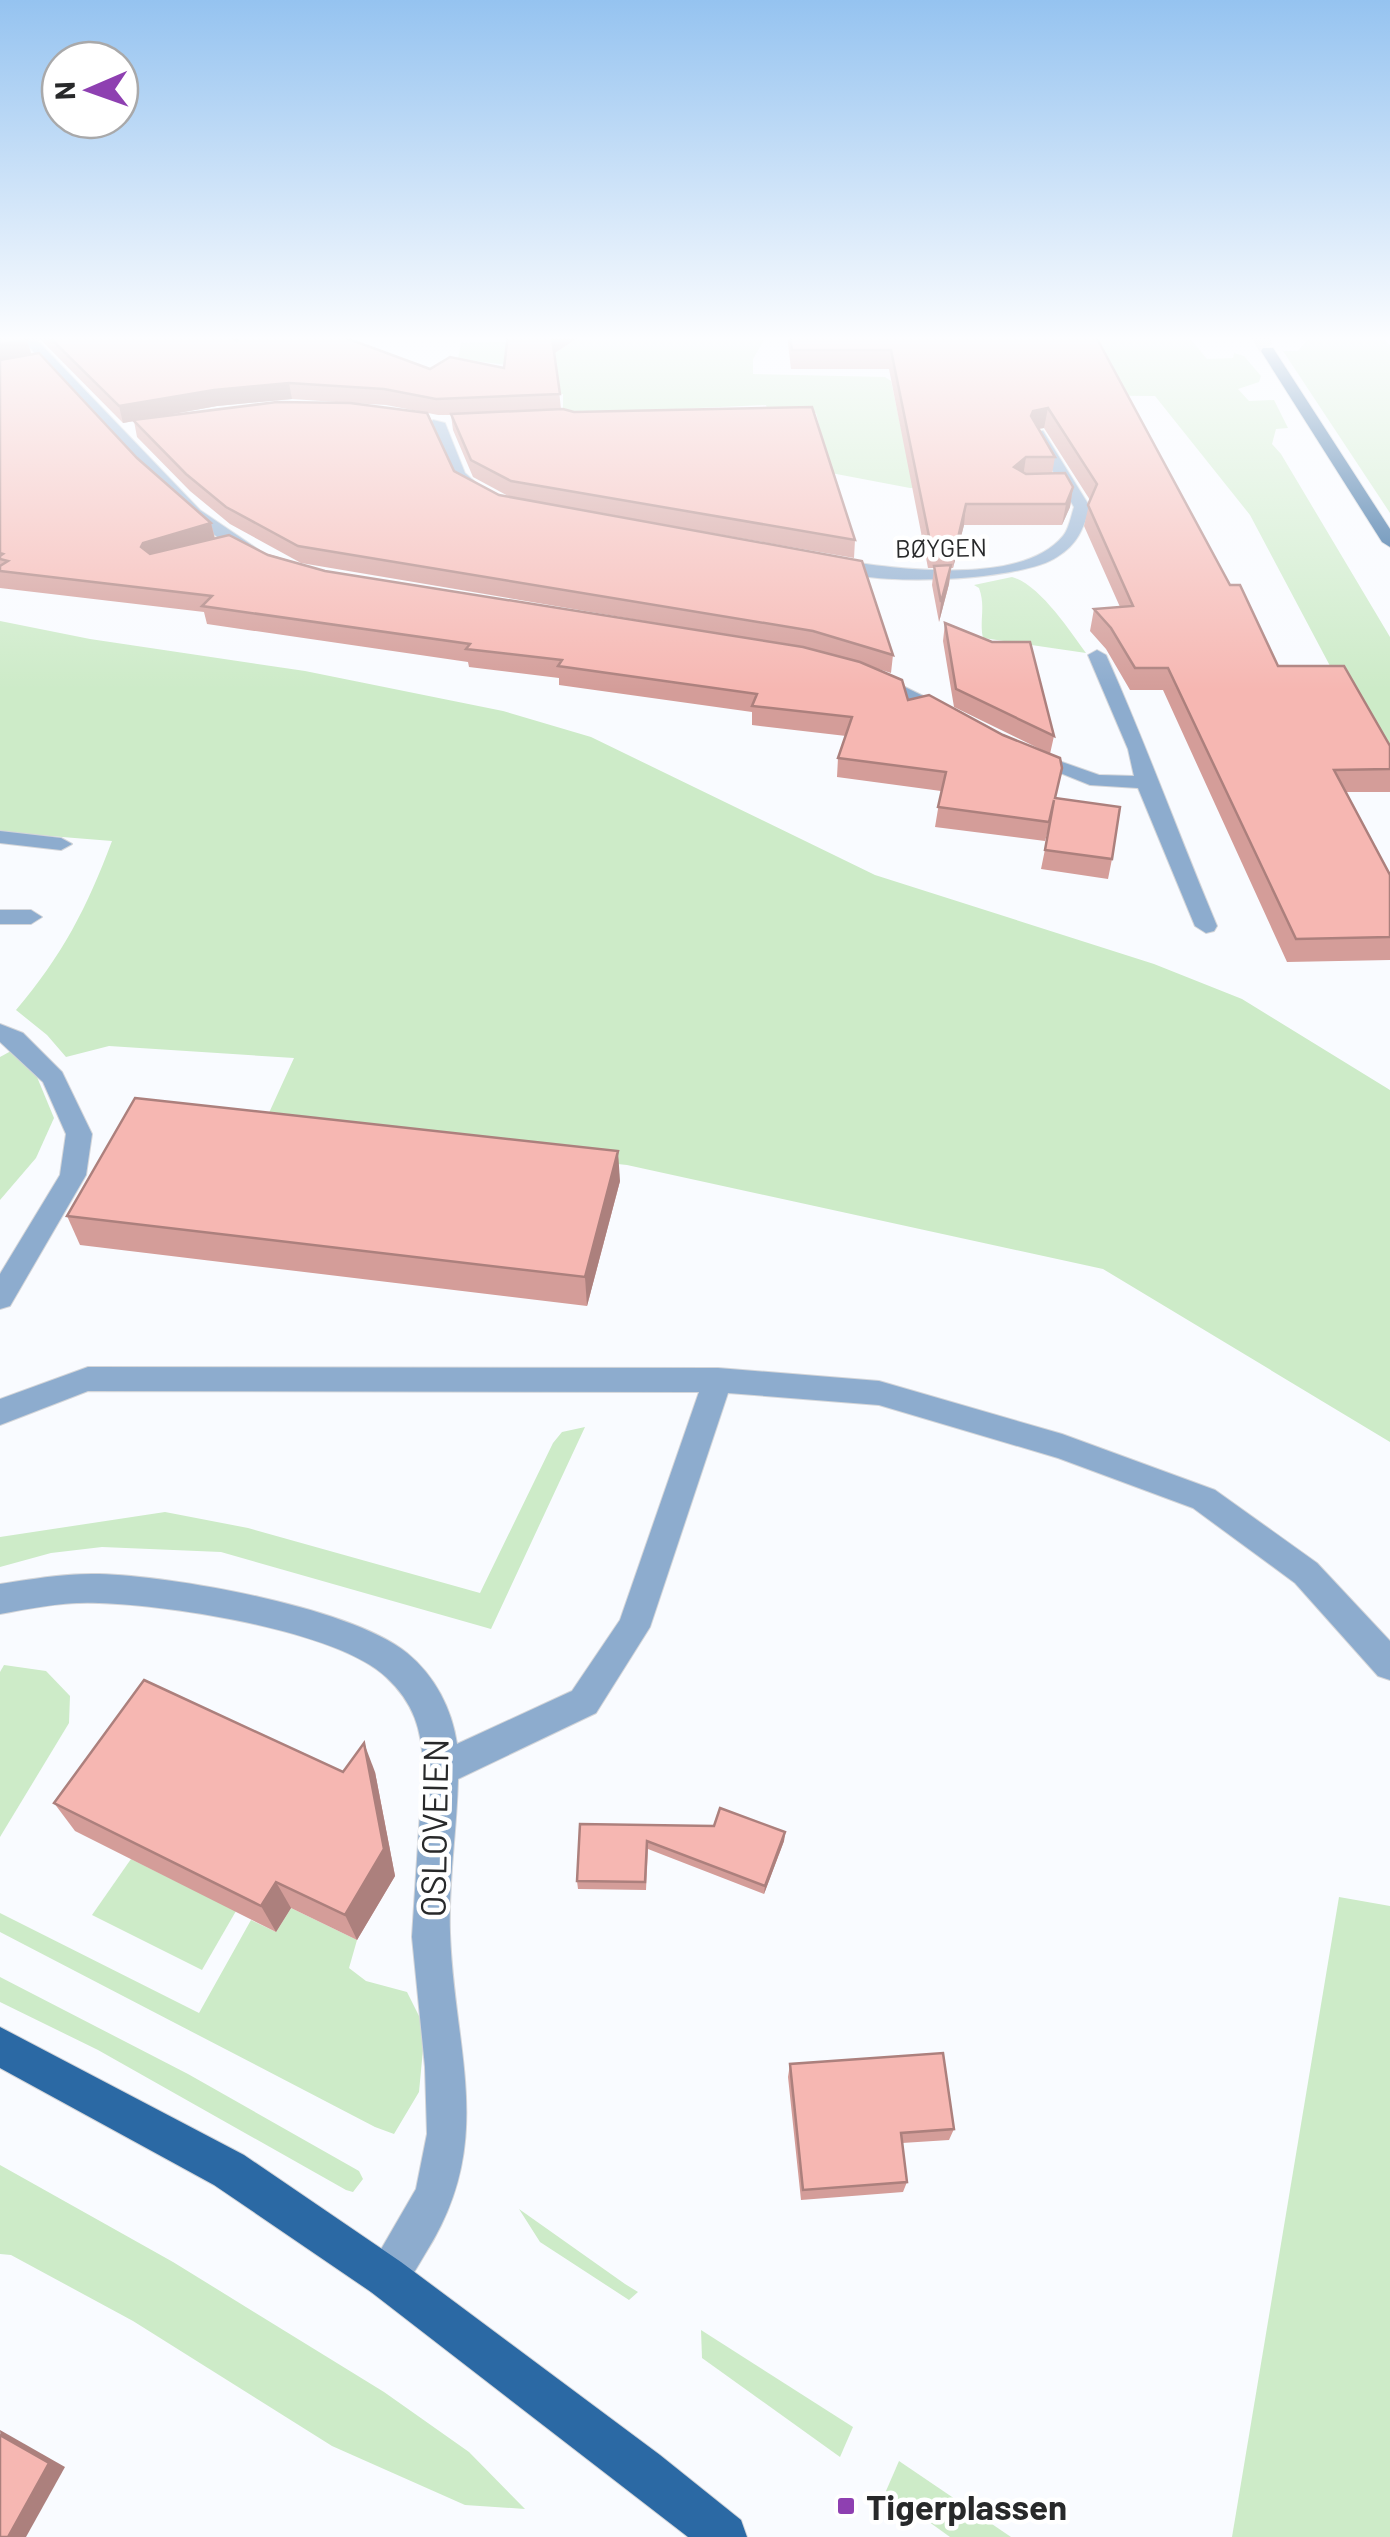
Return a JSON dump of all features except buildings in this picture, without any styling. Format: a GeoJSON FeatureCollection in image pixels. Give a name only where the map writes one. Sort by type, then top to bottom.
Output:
{"type":"FeatureCollection","features":[{"type":"Feature","properties":{"kind":"highway"},"geometry":{"type":"LineString","coordinates":[[1333,453],[1390,542]]}},
{"type":"Feature","properties":{"kind":"main road"},"geometry":{"type":"LineString","coordinates":[[0,2047],[229,2170],[386,2277],[644,2471],[724,2537]]}},
{"type":"Feature","properties":{"kind":"street"},"geometry":{"type":"LineString","coordinates":[[147,453],[194,513],[227,546],[265,560]]}},
{"type":"Feature","properties":{"kind":"street"},"geometry":{"type":"LineString","coordinates":[[448,453],[464,486],[491,500]]}},
{"type":"Feature","properties":{"kind":"street","name":"BØYGEN"},"geometry":{"type":"LineString","coordinates":[[807,560],[915,576],[985,574],[1015,568],[1062,546],[1075,532],[1082,508],[1064,485],[1048,453]]}},
{"type":"Feature","properties":{"kind":"street"},"geometry":{"type":"LineString","coordinates":[[1096,656],[1133,735],[1146,782],[1206,926]]}},
{"type":"Feature","properties":{"kind":"street"},"geometry":{"type":"LineString","coordinates":[[863,674],[882,679],[965,725]]}},
{"type":"Feature","properties":{"kind":"street"},"geometry":{"type":"LineString","coordinates":[[1009,748],[1097,781],[1146,782]]}},
{"type":"Feature","properties":{"kind":"street"},"geometry":{"type":"LineString","coordinates":[[0,837],[61,844]]}},
{"type":"Feature","properties":{"kind":"street"},"geometry":{"type":"LineString","coordinates":[[0,918],[31,917]]}},
{"type":"Feature","properties":{"kind":"street"},"geometry":{"type":"LineString","coordinates":[[0,1032],[16,1039],[52,1078],[78,1134],[73,1175],[0,1298]]}},
{"type":"Feature","properties":{"kind":"street"},"geometry":{"type":"LineString","coordinates":[[0,1413],[20,1402],[88,1379],[228,1376],[718,1380],[879,1393],[1062,1448],[1204,1499],[1306,1573],[1390,1665]]}},
{"type":"Feature","properties":{"kind":"street"},"geometry":{"type":"LineString","coordinates":[[440,1770],[584,1702],[634,1627],[718,1380]]}},
{"type":"Feature","properties":{"kind":"street","name":"OSLOVEIEN"},"geometry":{"type":"LineString","coordinates":[[0,1599],[100,1588],[231,1606],[312,1628],[385,1656],[418,1688],[436,1720],[440,1770],[430,1924],[449,2131],[436,2193],[386,2277]]}},
{"type":"Feature","properties":{"kind":"green space"},"geometry":{"type":"Polygon","coordinates":[[[826,453],[934,453],[986,487],[910,488],[831,473],[826,453]]]}},
{"type":"Feature","properties":{"kind":"green space"},"geometry":{"type":"Polygon","coordinates":[[[1201,453],[1280,453],[1390,637],[1390,779],[1250,515],[1201,453]]]}},
{"type":"Feature","properties":{"kind":"green space"},"geometry":{"type":"Polygon","coordinates":[[[1351,453],[1390,453],[1390,513],[1351,453]]]}},
{"type":"Feature","properties":{"kind":"green space"},"geometry":{"type":"Polygon","coordinates":[[[1012,577],[1043,598],[1086,653],[983,638],[981,595],[974,585],[1012,577]]]}},
{"type":"Feature","properties":{"kind":"green space"},"geometry":{"type":"Polygon","coordinates":[[[0,621],[90,639],[305,671],[503,711],[591,737],[875,875],[1154,964],[1242,999],[1390,1090],[1390,1442],[1103,1269],[627,1165],[263,1126],[294,1058],[109,1046],[66,1057],[47,1035],[16,1010],[72,930],[112,841],[0,832],[0,621]]]}},
{"type":"Feature","properties":{"kind":"green space"},"geometry":{"type":"Polygon","coordinates":[[[11,1051],[37,1077],[54,1118],[36,1158],[0,1200],[0,1057],[11,1051]]]}},
{"type":"Feature","properties":{"kind":"green space"},"geometry":{"type":"Polygon","coordinates":[[[585,1427],[491,1629],[221,1552],[102,1547],[51,1553],[0,1567],[0,1537],[165,1512],[248,1528],[480,1593],[553,1443],[562,1432],[585,1427]]]}},
{"type":"Feature","properties":{"kind":"green space"},"geometry":{"type":"Polygon","coordinates":[[[4,1665],[46,1671],[70,1696],[69,1723],[0,1837],[0,1672],[4,1665]]]}},
{"type":"Feature","properties":{"kind":"green space"},"geometry":{"type":"Polygon","coordinates":[[[131,1859],[236,1911],[202,1970],[92,1915],[131,1859]]]}},
{"type":"Feature","properties":{"kind":"green space"},"geometry":{"type":"Polygon","coordinates":[[[1339,1897],[1390,1906],[1390,2537],[1232,2537],[1339,1897]]]}},
{"type":"Feature","properties":{"kind":"green space"},"geometry":{"type":"Polygon","coordinates":[[[291,1908],[357,1940],[349,1968],[366,1981],[407,1992],[425,2028],[419,2092],[394,2134],[0,1932],[0,1913],[199,2013],[251,1920],[276,1932],[291,1908]]]}},
{"type":"Feature","properties":{"kind":"green space"},"geometry":{"type":"Polygon","coordinates":[[[0,1977],[188,2074],[359,2171],[363,2179],[353,2192],[346,2190],[98,2050],[0,2002],[0,1977]]]}},
{"type":"Feature","properties":{"kind":"green space"},"geometry":{"type":"Polygon","coordinates":[[[0,2165],[173,2262],[384,2392],[469,2452],[525,2509],[465,2505],[332,2446],[133,2321],[11,2255],[0,2254],[0,2165]]]}},
{"type":"Feature","properties":{"kind":"green space"},"geometry":{"type":"Polygon","coordinates":[[[519,2209],[638,2292],[629,2300],[540,2242],[519,2209]]]}},
{"type":"Feature","properties":{"kind":"green space"},"geometry":{"type":"Polygon","coordinates":[[[701,2330],[853,2427],[840,2457],[702,2358],[701,2330]]]}},
{"type":"Feature","properties":{"kind":"green space"},"geometry":{"type":"Polygon","coordinates":[[[899,2461],[1011,2537],[950,2537],[886,2491],[899,2461]]]}},
{"type":"Feature","properties":{"kind":"place","name":"Tigerplassen"},"geometry":{"type":"Point","coordinates":[846,2506]}}]}
